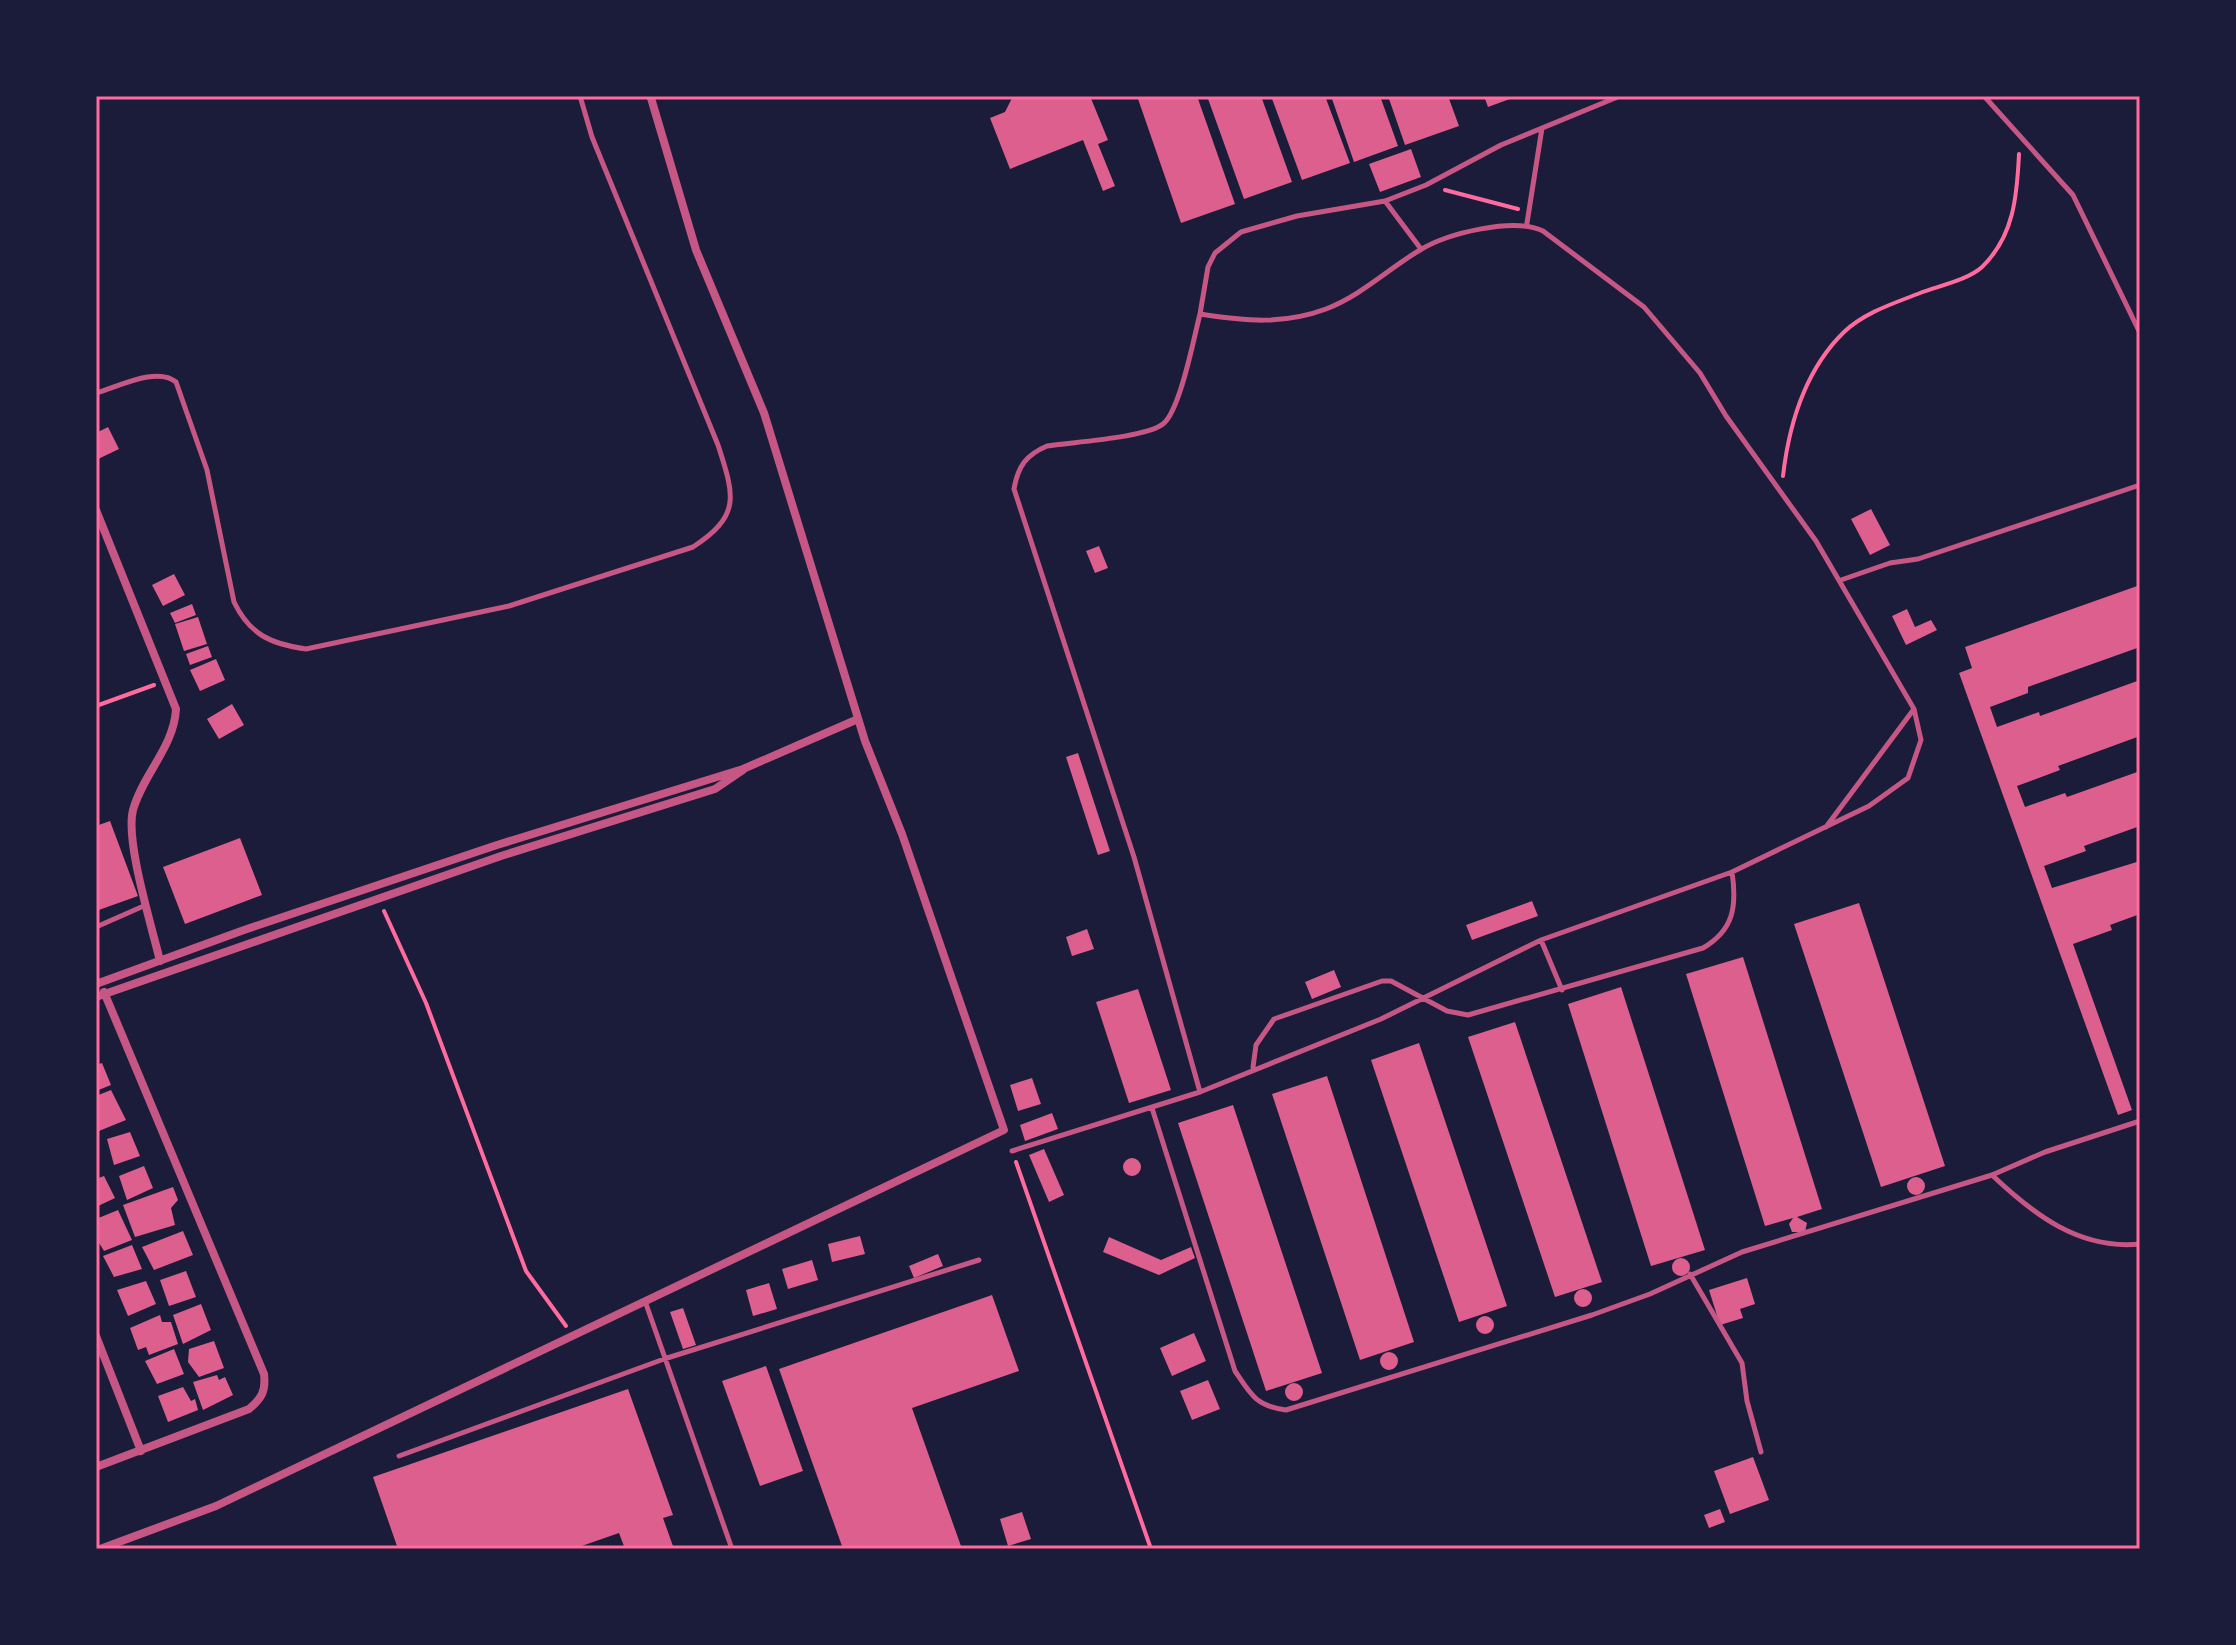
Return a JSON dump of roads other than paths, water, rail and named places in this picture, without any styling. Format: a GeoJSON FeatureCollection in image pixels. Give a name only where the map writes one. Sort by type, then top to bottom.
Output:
{"type":"FeatureCollection","features":[{"type":"Feature","properties":{"kind":"street"},"geometry":{"type":"LineString","coordinates":[[100,1549],[216,1506],[1004,1130],[902,834],[858,719],[764,413],[696,250],[651,98]]}},
{"type":"Feature","properties":{"kind":"street"},"geometry":{"type":"LineString","coordinates":[[96,510],[167,680],[176,709],[176,722],[138,798],[132,823],[160,961]]}},
{"type":"Feature","properties":{"kind":"street"},"geometry":{"type":"LineString","coordinates":[[100,996],[248,943],[497,845],[743,769],[858,719]]}},
{"type":"Feature","properties":{"kind":"street"},"geometry":{"type":"LineString","coordinates":[[96,1467],[249,1409],[260,1399],[266,1387],[264,1374],[100,996],[98,983],[244,930],[501,856],[715,789],[743,769]]}},
{"type":"Feature","properties":{"kind":"street"},"geometry":{"type":"LineString","coordinates":[[626,806],[629,817]]}},
{"type":"Feature","properties":{"kind":"street"},"geometry":{"type":"LineString","coordinates":[[497,845],[501,856]]}},
{"type":"Feature","properties":{"kind":"street"},"geometry":{"type":"LineString","coordinates":[[244,930],[248,943]]}},
{"type":"Feature","properties":{"kind":"street"},"geometry":{"type":"LineString","coordinates":[[96,1336],[141,1451]]}},
{"type":"Feature","properties":{"kind":"lane"},"geometry":{"type":"LineString","coordinates":[[96,393],[158,375],[169,376],[176,382],[207,470],[234,602],[243,622],[260,637],[279,645],[306,649],[509,606],[693,547],[716,532],[730,512],[732,488],[718,445],[592,137],[580,96]]}},
{"type":"Feature","properties":{"kind":"lane"},"geometry":{"type":"LineString","coordinates":[[1200,1092],[1134,857],[1014,489],[1017,472],[1025,459],[1047,446],[1147,431],[1163,424],[1178,398],[1200,314],[1208,267],[1215,253],[1241,232],[1297,216],[1385,201],[1426,185],[1501,145],[1620,96]]}},
{"type":"Feature","properties":{"kind":"lane"},"geometry":{"type":"LineString","coordinates":[[1984,96],[2073,195],[2140,333]]}},
{"type":"Feature","properties":{"kind":"lane"},"geometry":{"type":"LineString","coordinates":[[1527,223],[1542,128]]}},
{"type":"Feature","properties":{"kind":"lane"},"geometry":{"type":"LineString","coordinates":[[1385,201],[1421,249]]}},
{"type":"Feature","properties":{"kind":"lane"},"geometry":{"type":"LineString","coordinates":[[1012,1151],[1200,1092],[1253,1068],[1381,1019],[1541,940],[1732,872],[1869,806],[1908,778],[1921,740],[1914,709],[1841,580],[1726,416],[1700,373],[1644,307],[1554,238],[1527,223],[1486,229],[1421,249],[1371,285],[1328,308],[1300,317],[1269,323],[1200,314]]}},
{"type":"Feature","properties":{"kind":"lane"},"geometry":{"type":"LineString","coordinates":[[1841,580],[1890,563],[1918,559],[2140,485]]}},
{"type":"Feature","properties":{"kind":"lane"},"geometry":{"type":"LineString","coordinates":[[1825,828],[1914,709]]}},
{"type":"Feature","properties":{"kind":"lane"},"geometry":{"type":"LineString","coordinates":[[1253,1068],[1256,1045],[1274,1019],[1382,981],[1391,981],[1447,1011],[1468,1015],[1703,948],[1718,939],[1735,911],[1732,872]]}},
{"type":"Feature","properties":{"kind":"lane"},"geometry":{"type":"LineString","coordinates":[[96,927],[147,904]]}},
{"type":"Feature","properties":{"kind":"lane"},"geometry":{"type":"LineString","coordinates":[[1541,940],[1562,990]]}},
{"type":"Feature","properties":{"kind":"lane"},"geometry":{"type":"LineString","coordinates":[[1152,1108],[1235,1371],[1252,1396],[1266,1408],[1286,1410],[1592,1315],[1650,1294],[1742,1252],[1992,1175],[2045,1152],[2140,1121]]}},
{"type":"Feature","properties":{"kind":"lane"},"geometry":{"type":"LineString","coordinates":[[1992,1175],[2026,1208],[2057,1227],[2089,1240],[2120,1246],[2140,1244]]}},
{"type":"Feature","properties":{"kind":"lane"},"geometry":{"type":"LineString","coordinates":[[399,1456],[664,1359],[979,1260]]}},
{"type":"Feature","properties":{"kind":"lane"},"geometry":{"type":"LineString","coordinates":[[1690,1274],[1742,1363],[1747,1401],[1761,1452]]}},
{"type":"Feature","properties":{"kind":"lane"},"geometry":{"type":"LineString","coordinates":[[645,1299],[732,1549]]}}]}
